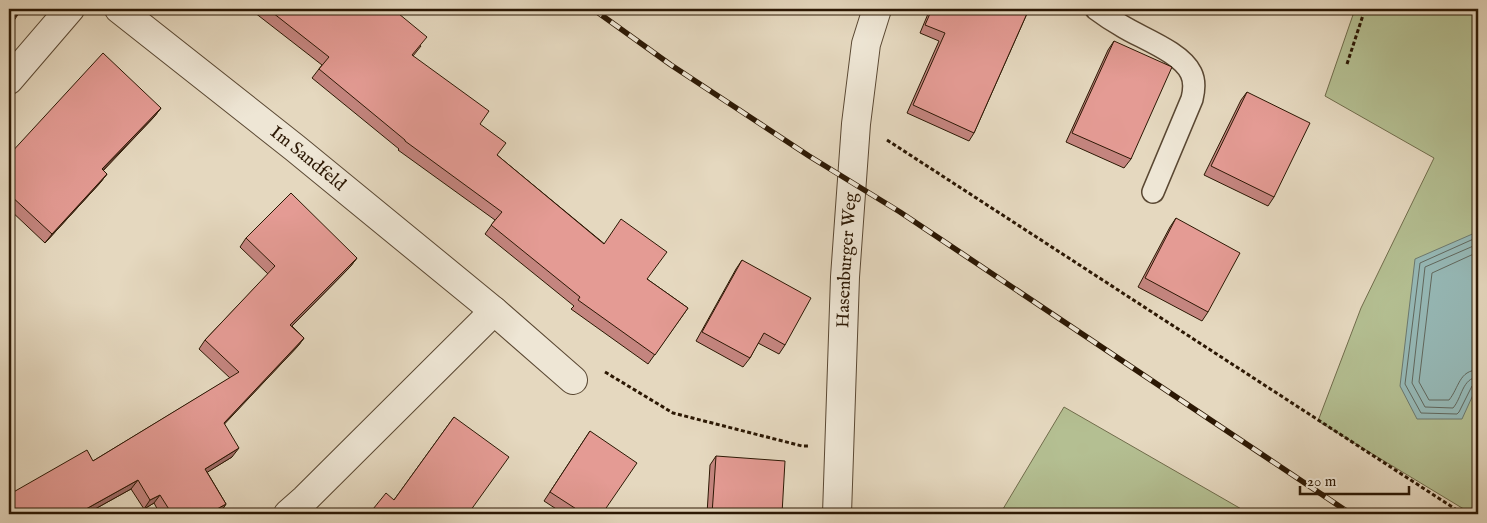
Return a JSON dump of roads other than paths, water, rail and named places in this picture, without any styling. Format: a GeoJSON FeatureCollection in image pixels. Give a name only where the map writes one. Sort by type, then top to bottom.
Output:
{"type":"FeatureCollection","features":[{"type":"Feature","properties":{"kind":"street"},"geometry":{"type":"LineString","coordinates":[[9,80],[70,9]]}},
{"type":"Feature","properties":{"kind":"street","name":"Im Sandfeld"},"geometry":{"type":"LineString","coordinates":[[119,9],[295,148],[494,311],[573,380]]}},
{"type":"Feature","properties":{"kind":"street","name":"Hasenburger Weg"},"geometry":{"type":"LineString","coordinates":[[837,514],[845,277],[856,124],[866,44],[877,9]]}},
{"type":"Feature","properties":{"kind":"street"},"geometry":{"type":"LineString","coordinates":[[288,514],[494,311]]}},
{"type":"Feature","properties":{"kind":"lane"},"geometry":{"type":"LineString","coordinates":[[1096,9],[1120,25],[1172,54],[1188,67],[1192,74],[1194,91],[1192,99],[1153,192]]}},
{"type":"Feature","properties":{"kind":"water"},"geometry":{"type":"Polygon","coordinates":[[[1477,232],[1478,384],[1462,419],[1417,419],[1400,386],[1415,259],[1477,232]]]}},
{"type":"Feature","properties":{"kind":"railway"},"geometry":{"type":"LineString","coordinates":[[593,9],[671,65],[809,156],[900,212],[1351,514]]}}]}
